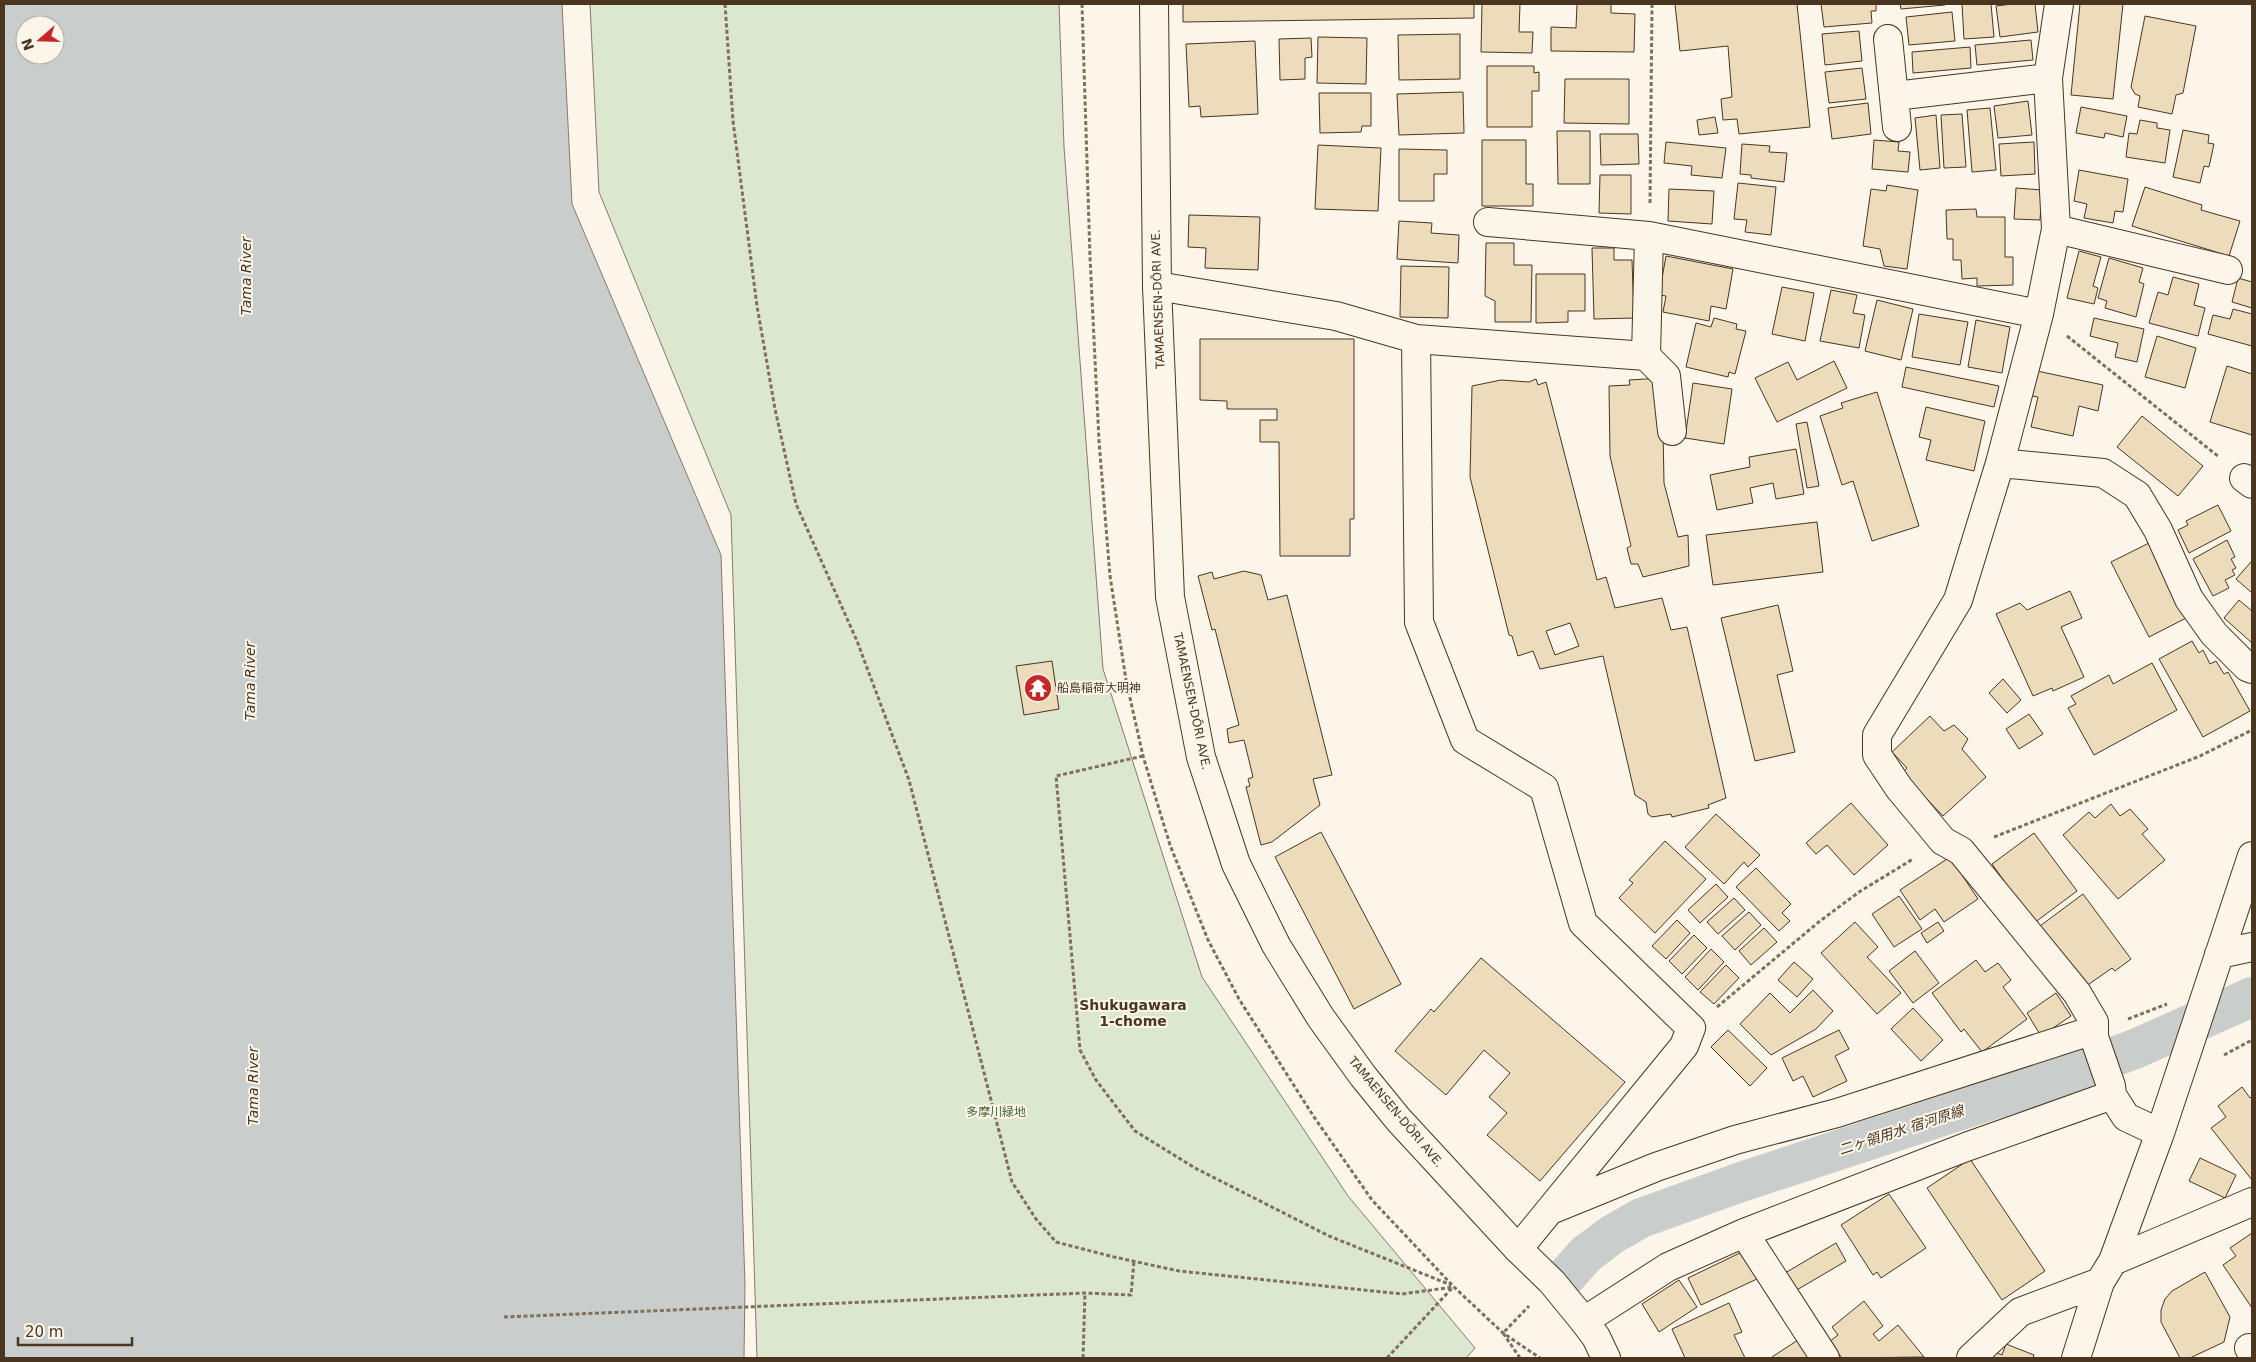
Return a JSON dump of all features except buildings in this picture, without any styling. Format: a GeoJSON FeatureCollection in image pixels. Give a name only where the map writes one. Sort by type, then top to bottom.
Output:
{"type":"FeatureCollection","features":[{"type":"Feature","properties":{"kind":"street","name":"TAMAENSEN-DŌRI AVE."},"geometry":{"type":"LineString","coordinates":[[1154,4],[1157,286],[1170,597],[1201,757],[1236,864],[1276,946],[1321,1018],[1357,1068],[1398,1119],[1518,1249],[1552,1282],[1596,1337],[1606,1358]]}},
{"type":"Feature","properties":{"kind":"street"},"geometry":{"type":"LineString","coordinates":[[2059,4],[2048,78],[2056,229],[2039,314],[2000,463],[1958,600],[1878,735],[1877,755],[1899,788],[1952,846],[2077,993],[2094,1022],[2094,1033],[2112,1090],[2126,1116],[2160,1133]]}},
{"type":"Feature","properties":{"kind":"street"},"geometry":{"type":"LineString","coordinates":[[1888,40],[1897,127]]}},
{"type":"Feature","properties":{"kind":"street"},"geometry":{"type":"LineString","coordinates":[[1895,96],[2048,78]]}},
{"type":"Feature","properties":{"kind":"street"},"geometry":{"type":"LineString","coordinates":[[1488,222],[1649,236],[2039,314]]}},
{"type":"Feature","properties":{"kind":"street"},"geometry":{"type":"LineString","coordinates":[[2056,229],[2228,270]]}},
{"type":"Feature","properties":{"kind":"street"},"geometry":{"type":"LineString","coordinates":[[1648,359],[1649,236]]}},
{"type":"Feature","properties":{"kind":"street"},"geometry":{"type":"LineString","coordinates":[[1157,286],[1336,316],[1416,339],[1648,359],[1666,376],[1672,431]]}},
{"type":"Feature","properties":{"kind":"street"},"geometry":{"type":"LineString","coordinates":[[1416,339],[1419,622],[1465,740],[1544,788],[1583,923],[1691,1028],[1684,1046],[1518,1249]]}},
{"type":"Feature","properties":{"kind":"street"},"geometry":{"type":"LineString","coordinates":[[2000,463],[2103,473],[2137,495],[2158,530],[2189,599],[2214,634],[2247,667],[2252,669]]}},
{"type":"Feature","properties":{"kind":"street"},"geometry":{"type":"LineString","coordinates":[[2080,1355],[2107,1271],[2160,1133],[2252,856]]}},
{"type":"Feature","properties":{"kind":"street"},"geometry":{"type":"LineString","coordinates":[[2218,954],[2252,947]]}},
{"type":"Feature","properties":{"kind":"street"},"geometry":{"type":"LineString","coordinates":[[1549,1211],[1656,1167],[1726,1143],[1836,1113],[2094,1033]]}},
{"type":"Feature","properties":{"kind":"street"},"geometry":{"type":"LineString","coordinates":[[1584,1321],[1668,1267],[1744,1233],[2112,1090]]}},
{"type":"Feature","properties":{"kind":"street"},"geometry":{"type":"LineString","coordinates":[[1971,1358],[2020,1312],[2252,1202]]}},
{"type":"Feature","properties":{"kind":"street"},"geometry":{"type":"LineString","coordinates":[[1744,1233],[1825,1358]]}},
{"type":"Feature","properties":{"kind":"path"},"geometry":{"type":"LineString","coordinates":[[725,4],[733,122],[756,306],[775,409],[796,504],[856,642],[909,780],[1012,1182],[1036,1219],[1056,1242],[1134,1261],[1179,1271],[1402,1294],[1454,1287]]}},
{"type":"Feature","properties":{"kind":"path"},"geometry":{"type":"LineString","coordinates":[[1649,236],[1652,4]]}},
{"type":"Feature","properties":{"kind":"path"},"geometry":{"type":"LineString","coordinates":[[2039,314],[2248,481]]}},
{"type":"Feature","properties":{"kind":"path"},"geometry":{"type":"LineString","coordinates":[[1691,1028],[1820,920],[1859,892],[1952,846],[2200,756],[2252,730]]}},
{"type":"Feature","properties":{"kind":"path"},"geometry":{"type":"LineString","coordinates":[[1143,756],[1056,776],[1080,1050],[1096,1080],[1135,1132],[1195,1168],[1329,1236],[1454,1287]]}},
{"type":"Feature","properties":{"kind":"path"},"geometry":{"type":"LineString","coordinates":[[2094,1033],[2174,1001]]}},
{"type":"Feature","properties":{"kind":"path"},"geometry":{"type":"LineString","coordinates":[[2224,1056],[2252,1040]]}},
{"type":"Feature","properties":{"kind":"path"},"geometry":{"type":"LineString","coordinates":[[504,1316],[1085,1293],[1132,1295],[1134,1261]]}},
{"type":"Feature","properties":{"kind":"path"},"geometry":{"type":"LineString","coordinates":[[1387,1358],[1454,1287]]}},
{"type":"Feature","properties":{"kind":"path"},"geometry":{"type":"LineString","coordinates":[[1084,1358],[1085,1293]]}},
{"type":"Feature","properties":{"kind":"path"},"geometry":{"type":"LineString","coordinates":[[1503,1333],[1520,1358]]}},
{"type":"Feature","properties":{"kind":"green space","name":"多摩川緑地"},"geometry":{"type":"Polygon","coordinates":[[[590,4],[1059,4],[1064,147],[1103,669],[1202,977],[1348,1196],[1475,1348],[1466,1358],[757,1358],[731,515],[599,192],[590,4]]]}},
{"type":"Feature","properties":{"kind":"water","name":"Tama River"},"geometry":{"type":"Polygon","coordinates":[[[4,4],[562,4],[572,204],[721,555],[745,1285],[744,1358],[4,1358],[4,4]]]}},
{"type":"Feature","properties":{"kind":"waterway","name":"二ヶ領用水 宿河原線"},"geometry":{"type":"LineString","coordinates":[[1563,1280],[1586,1254],[1613,1234],[1641,1218],[1744,1181],[2043,1083],[2135,1049],[2252,997]]}},
{"type":"Feature","properties":{"kind":"place","name":"船島稲荷大明神"},"geometry":{"type":"Point","coordinates":[1038,688]}},
{"type":"Feature","properties":{"kind":"district","name":"Shukugawara 1-chome"},"geometry":{"type":"Point","coordinates":[1133,1014]}}]}
